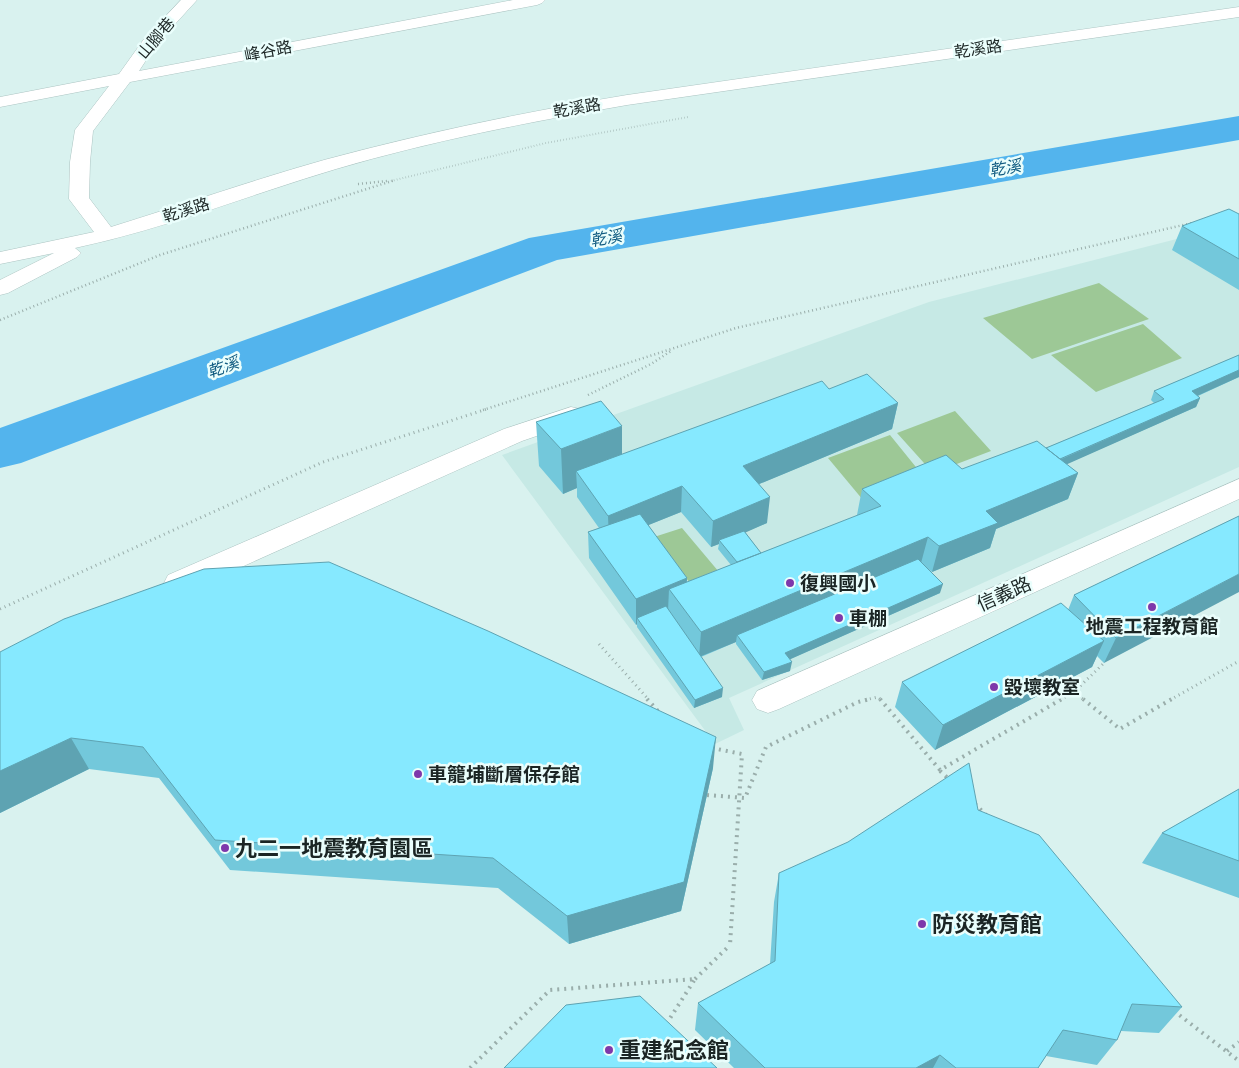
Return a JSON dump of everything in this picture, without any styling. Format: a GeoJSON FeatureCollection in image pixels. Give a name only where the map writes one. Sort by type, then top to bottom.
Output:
{"type":"FeatureCollection","features":[{"type":"Feature","properties":{"kind":"street","name":"山腳巷"},"geometry":{"type":"LineString","coordinates":[[126,78],[150,42],[189,0]]}},
{"type":"Feature","properties":{"kind":"street","name":"峰谷路"},"geometry":{"type":"LineString","coordinates":[[0,102],[537,0]]}},
{"type":"Feature","properties":{"kind":"street","name":"乾溪路"},"geometry":{"type":"LineString","coordinates":[[107,235],[329,165],[404,145],[545,114],[627,100],[1239,12]]}},
{"type":"Feature","properties":{"kind":"street"},"geometry":{"type":"LineString","coordinates":[[107,235],[79,199],[80,162],[84,130],[126,78]]}},
{"type":"Feature","properties":{"kind":"street"},"geometry":{"type":"LineString","coordinates":[[0,258],[107,235]]}},
{"type":"Feature","properties":{"kind":"street"},"geometry":{"type":"LineString","coordinates":[[0,288],[107,235]]}},
{"type":"Feature","properties":{"kind":"street"},"geometry":{"type":"LineString","coordinates":[[153,594],[588,402]]}},
{"type":"Feature","properties":{"kind":"street","name":"信義路"},"geometry":{"type":"LineString","coordinates":[[768,700],[1239,488]]}},
{"type":"Feature","properties":{"kind":"path"},"geometry":{"type":"LineString","coordinates":[[0,320],[160,255],[394,180],[546,142],[691,117]]}},
{"type":"Feature","properties":{"kind":"path"},"geometry":{"type":"LineString","coordinates":[[0,609],[323,462],[736,328],[1200,221]]}},
{"type":"Feature","properties":{"kind":"path"},"geometry":{"type":"LineString","coordinates":[[588,402],[675,348]]}},
{"type":"Feature","properties":{"kind":"path"},"geometry":{"type":"LineString","coordinates":[[600,644],[661,714]]}},
{"type":"Feature","properties":{"kind":"path"},"geometry":{"type":"LineString","coordinates":[[1074,692],[1120,729],[1239,661]]}},
{"type":"Feature","properties":{"kind":"path"},"geometry":{"type":"LineString","coordinates":[[940,770],[1074,692],[1104,663]]}},
{"type":"Feature","properties":{"kind":"path"},"geometry":{"type":"LineString","coordinates":[[707,795],[745,798],[766,747],[858,702],[878,697],[953,783]]}},
{"type":"Feature","properties":{"kind":"path"},"geometry":{"type":"LineString","coordinates":[[673,1028],[667,1023],[695,979],[730,946],[742,754],[704,746]]}},
{"type":"Feature","properties":{"kind":"path"},"geometry":{"type":"LineString","coordinates":[[972,801],[991,820]]}},
{"type":"Feature","properties":{"kind":"path"},"geometry":{"type":"LineString","coordinates":[[470,1068],[550,990],[695,979]]}},
{"type":"Feature","properties":{"kind":"path"},"geometry":{"type":"LineString","coordinates":[[1166,1005],[1239,1061]]}},
{"type":"Feature","properties":{"kind":"path"},"geometry":{"type":"LineString","coordinates":[[692,1045],[698,1050],[716,1042]]}},
{"type":"Feature","properties":{"kind":"path"},"geometry":{"type":"LineString","coordinates":[[1227,1051],[1239,1042]]}},
{"type":"Feature","properties":{"kind":"shaded area","name":"復興國小"},"geometry":{"type":"Polygon","coordinates":[[[1220,228],[1239,239],[1239,467],[729,698],[744,730],[715,744],[502,455],[929,302],[1220,228]]]}},
{"type":"Feature","properties":{"kind":"green space"},"geometry":{"type":"Polygon","coordinates":[[[1099,283],[1149,319],[1032,359],[983,318],[1099,283]]]}},
{"type":"Feature","properties":{"kind":"green space"},"geometry":{"type":"Polygon","coordinates":[[[1143,324],[1182,358],[1096,392],[1051,355],[1143,324]]]}},
{"type":"Feature","properties":{"kind":"green space"},"geometry":{"type":"Polygon","coordinates":[[[955,411],[991,451],[933,473],[897,433],[955,411]]]}},
{"type":"Feature","properties":{"kind":"green space"},"geometry":{"type":"Polygon","coordinates":[[[890,435],[924,477],[863,500],[828,458],[890,435]]]}},
{"type":"Feature","properties":{"kind":"green space"},"geometry":{"type":"Polygon","coordinates":[[[682,528],[719,572],[690,583],[654,537],[682,528]]]}},
{"type":"Feature","properties":{"kind":"building"},"geometry":{"type":"Polygon","coordinates":[[[1229,209],[1239,214],[1239,259],[1182,226],[1229,209]]]}},
{"type":"Feature","properties":{"kind":"building"},"geometry":{"type":"Polygon","coordinates":[[[1239,355],[1239,370],[1192,391],[1200,398],[1060,459],[1046,448],[1164,399],[1154,391],[1239,355]]]}},
{"type":"Feature","properties":{"kind":"building"},"geometry":{"type":"Polygon","coordinates":[[[867,374],[898,403],[743,466],[770,497],[713,521],[682,486],[608,516],[576,471],[822,381],[829,389],[867,374]]]}},
{"type":"Feature","properties":{"kind":"building"},"geometry":{"type":"Polygon","coordinates":[[[601,401],[622,426],[561,449],[536,422],[601,401]]]}},
{"type":"Feature","properties":{"kind":"building"},"geometry":{"type":"Polygon","coordinates":[[[1037,441],[1078,473],[986,511],[998,523],[939,546],[928,537],[701,632],[669,589],[881,506],[862,489],[946,455],[962,469],[1037,441]]]}},
{"type":"Feature","properties":{"kind":"building"},"geometry":{"type":"Polygon","coordinates":[[[640,514],[687,578],[636,599],[588,532],[640,514]]]}},
{"type":"Feature","properties":{"kind":"building","name":"地震工程教育館"},"geometry":{"type":"Polygon","coordinates":[[[1239,516],[1239,574],[1116,638],[1074,595],[1239,516]]]}},
{"type":"Feature","properties":{"kind":"building"},"geometry":{"type":"Polygon","coordinates":[[[744,531],[761,553],[737,562],[719,540],[744,531]]]}},
{"type":"Feature","properties":{"kind":"building","name":"車棚"},"geometry":{"type":"Polygon","coordinates":[[[918,559],[943,584],[785,653],[792,662],[764,672],[737,635],[918,559]]]}},
{"type":"Feature","properties":{"kind":"building","name":"車籠埔斷層保存館"},"geometry":{"type":"Polygon","coordinates":[[[329,562],[488,631],[716,737],[684,882],[567,916],[493,858],[215,840],[143,747],[71,738],[0,771],[0,652],[64,619],[204,569],[329,562]]]}},
{"type":"Feature","properties":{"kind":"building"},"geometry":{"type":"Polygon","coordinates":[[[1061,603],[1104,641],[943,725],[902,682],[1061,603]]]}},
{"type":"Feature","properties":{"kind":"building"},"geometry":{"type":"Polygon","coordinates":[[[666,606],[723,688],[695,700],[637,618],[666,606]]]}},
{"type":"Feature","properties":{"kind":"building","name":"防災教育館"},"geometry":{"type":"Polygon","coordinates":[[[969,763],[978,810],[1039,835],[1182,1007],[1132,1004],[1117,1040],[1063,1030],[1038,1068],[956,1068],[940,1055],[916,1068],[765,1068],[698,1003],[775,961],[779,873],[848,842],[969,763]]]}},
{"type":"Feature","properties":{"kind":"building"},"geometry":{"type":"Polygon","coordinates":[[[1239,789],[1239,861],[1162,833],[1239,789]]]}},
{"type":"Feature","properties":{"kind":"building"},"geometry":{"type":"Polygon","coordinates":[[[640,996],[717,1068],[504,1068],[566,1005],[640,996]]]}},
{"type":"Feature","properties":{"kind":"waterway","name":"乾溪"},"geometry":{"type":"LineString","coordinates":[[0,449],[546,248],[1239,128]]}},
{"type":"Feature","properties":{"kind":"place","name":"復興國小"},"geometry":{"type":"Point","coordinates":[790,583]}},
{"type":"Feature","properties":{"kind":"place","name":"地震工程教育館"},"geometry":{"type":"Point","coordinates":[1152,607]}},
{"type":"Feature","properties":{"kind":"place","name":"車棚"},"geometry":{"type":"Point","coordinates":[839,618]}},
{"type":"Feature","properties":{"kind":"place","name":"毀壞教室"},"geometry":{"type":"Point","coordinates":[994,687]}},
{"type":"Feature","properties":{"kind":"place","name":"車籠埔斷層保存館"},"geometry":{"type":"Point","coordinates":[418,774]}},
{"type":"Feature","properties":{"kind":"place","name":"九二一地震教育園區"},"geometry":{"type":"Point","coordinates":[225,848]}},
{"type":"Feature","properties":{"kind":"place","name":"防災教育館"},"geometry":{"type":"Point","coordinates":[922,924]}},
{"type":"Feature","properties":{"kind":"place","name":"重建紀念館"},"geometry":{"type":"Point","coordinates":[609,1050]}}]}
